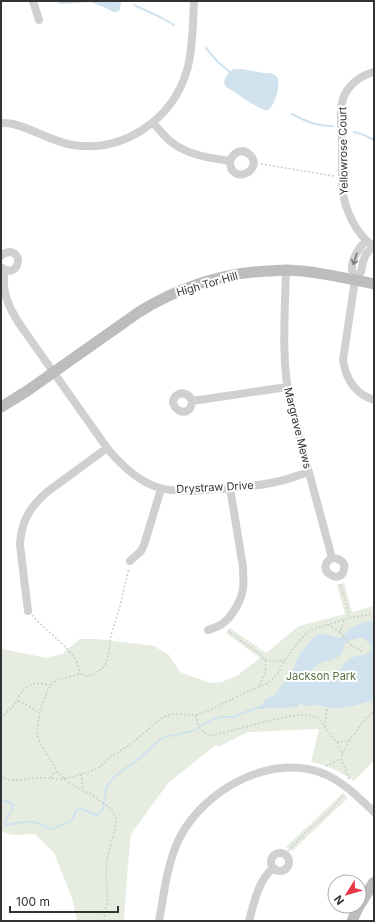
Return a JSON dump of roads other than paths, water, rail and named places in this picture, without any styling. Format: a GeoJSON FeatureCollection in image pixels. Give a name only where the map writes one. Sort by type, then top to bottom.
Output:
{"type":"FeatureCollection","features":[{"type":"Feature","properties":{"kind":"street"},"geometry":{"type":"LineString","coordinates":[[33,1],[39,20]]}},
{"type":"Feature","properties":{"kind":"street"},"geometry":{"type":"LineString","coordinates":[[1,123],[12,124],[61,142],[84,146],[118,142],[130,137],[153,123],[163,114],[178,93],[187,70],[190,57],[194,1]]}},
{"type":"Feature","properties":{"kind":"street","name":"Yellowrose Court"},"geometry":{"type":"LineString","coordinates":[[355,280],[361,272],[366,254],[374,246],[366,240],[355,225],[346,208],[342,178],[342,103],[345,94],[355,81],[374,72]]}},
{"type":"Feature","properties":{"kind":"street"},"geometry":{"type":"LineString","coordinates":[[153,123],[164,136],[190,153],[230,161]]}},
{"type":"Feature","properties":{"kind":"street"},"geometry":{"type":"LineString","coordinates":[[243,151],[250,155],[253,164],[250,172],[246,174],[238,174],[231,170],[230,161],[231,156],[234,153],[243,151]]}},
{"type":"Feature","properties":{"kind":"street"},"geometry":{"type":"LineString","coordinates":[[366,240],[358,250],[352,268],[355,280],[343,360],[344,368],[355,389],[361,394],[374,400]]}},
{"type":"Feature","properties":{"kind":"street"},"geometry":{"type":"LineString","coordinates":[[1,256],[3,253],[11,252],[15,254],[18,259],[18,264],[14,270],[10,271],[3,269]]}},
{"type":"Feature","properties":{"kind":"street","name":"Drystraw Drive"},"geometry":{"type":"LineString","coordinates":[[3,269],[2,278],[4,294],[22,329],[107,448],[119,463],[139,479],[161,489],[193,491],[266,484],[309,472]]}},
{"type":"Feature","properties":{"kind":"street","name":"High Tor Hill"},"geometry":{"type":"LineString","coordinates":[[1,407],[27,391],[154,302],[194,285],[238,274],[286,270],[314,273],[374,284]]}},
{"type":"Feature","properties":{"kind":"street","name":"Margrave Mews"},"geometry":{"type":"LineString","coordinates":[[286,270],[285,366],[287,387],[332,558]]}},
{"type":"Feature","properties":{"kind":"street"},"geometry":{"type":"LineString","coordinates":[[192,401],[287,387]]}},
{"type":"Feature","properties":{"kind":"street"},"geometry":{"type":"LineString","coordinates":[[28,611],[20,544],[20,536],[25,518],[38,500],[47,492],[107,448]]}},
{"type":"Feature","properties":{"kind":"street"},"geometry":{"type":"LineString","coordinates":[[208,630],[216,628],[228,618],[239,601],[243,591],[243,567],[230,488]]}},
{"type":"Feature","properties":{"kind":"street"},"geometry":{"type":"LineString","coordinates":[[130,560],[141,551],[144,545],[161,489]]}},
{"type":"Feature","properties":{"kind":"street","name":"Margrave Mews"},"geometry":{"type":"LineString","coordinates":[[332,558],[340,559],[344,565],[343,573],[337,577],[330,575],[326,569],[326,564],[332,558]]}},
{"type":"Feature","properties":{"kind":"street"},"geometry":{"type":"LineString","coordinates":[[159,921],[167,879],[175,849],[185,828],[208,802],[229,787],[257,773],[274,769],[301,768],[315,771],[332,778],[348,788],[374,812]]}},
{"type":"Feature","properties":{"kind":"street"},"geometry":{"type":"LineString","coordinates":[[278,852],[285,854],[289,859],[288,866],[282,871],[278,871],[273,868],[271,860],[274,854],[278,852]]}},
{"type":"Feature","properties":{"kind":"street"},"geometry":{"type":"LineString","coordinates":[[249,921],[262,882],[267,873],[273,868]]}},
{"type":"Feature","properties":{"kind":"street"},"geometry":{"type":"LineString","coordinates":[[352,921],[374,882]]}},
{"type":"Feature","properties":{"kind":"water"},"geometry":{"type":"Polygon","coordinates":[[[54,1],[121,1],[120,10],[113,12],[91,2],[61,4],[54,1]]]}},
{"type":"Feature","properties":{"kind":"water"},"geometry":{"type":"Polygon","coordinates":[[[234,69],[270,73],[278,78],[277,94],[273,104],[268,110],[260,108],[247,101],[226,87],[224,82],[229,73],[234,69]]]}},
{"type":"Feature","properties":{"kind":"water"},"geometry":{"type":"Polygon","coordinates":[[[374,621],[374,700],[342,708],[330,708],[319,705],[304,706],[301,703],[297,707],[258,709],[267,698],[275,695],[293,669],[299,655],[309,642],[317,635],[324,634],[339,638],[355,626],[374,621]],[[358,638],[346,642],[340,656],[318,664],[312,670],[315,677],[330,676],[340,669],[349,659],[370,651],[372,648],[364,638],[358,638]]]}},
{"type":"Feature","properties":{"kind":"waterway"},"geometry":{"type":"LineString","coordinates":[[134,5],[174,25]]}},
{"type":"Feature","properties":{"kind":"waterway"},"geometry":{"type":"LineString","coordinates":[[206,48],[217,61],[231,73]]}},
{"type":"Feature","properties":{"kind":"waterway"},"geometry":{"type":"LineString","coordinates":[[292,114],[312,123],[333,126]]}},
{"type":"Feature","properties":{"kind":"waterway"},"geometry":{"type":"LineString","coordinates":[[354,132],[374,140]]}},
{"type":"Feature","properties":{"kind":"waterway"},"geometry":{"type":"LineString","coordinates":[[1,800],[11,803],[13,806],[11,812],[5,820],[6,825],[22,822],[34,822],[49,829],[53,829],[73,819],[76,810],[79,808],[96,815],[103,809],[107,786],[114,777],[140,758],[157,742],[165,737],[192,731],[213,719],[232,717],[260,707],[259,708]]}},
{"type":"Feature","properties":{"kind":"park label","name":"Jackson Park"},"geometry":{"type":"Point","coordinates":[321,676]}}]}
